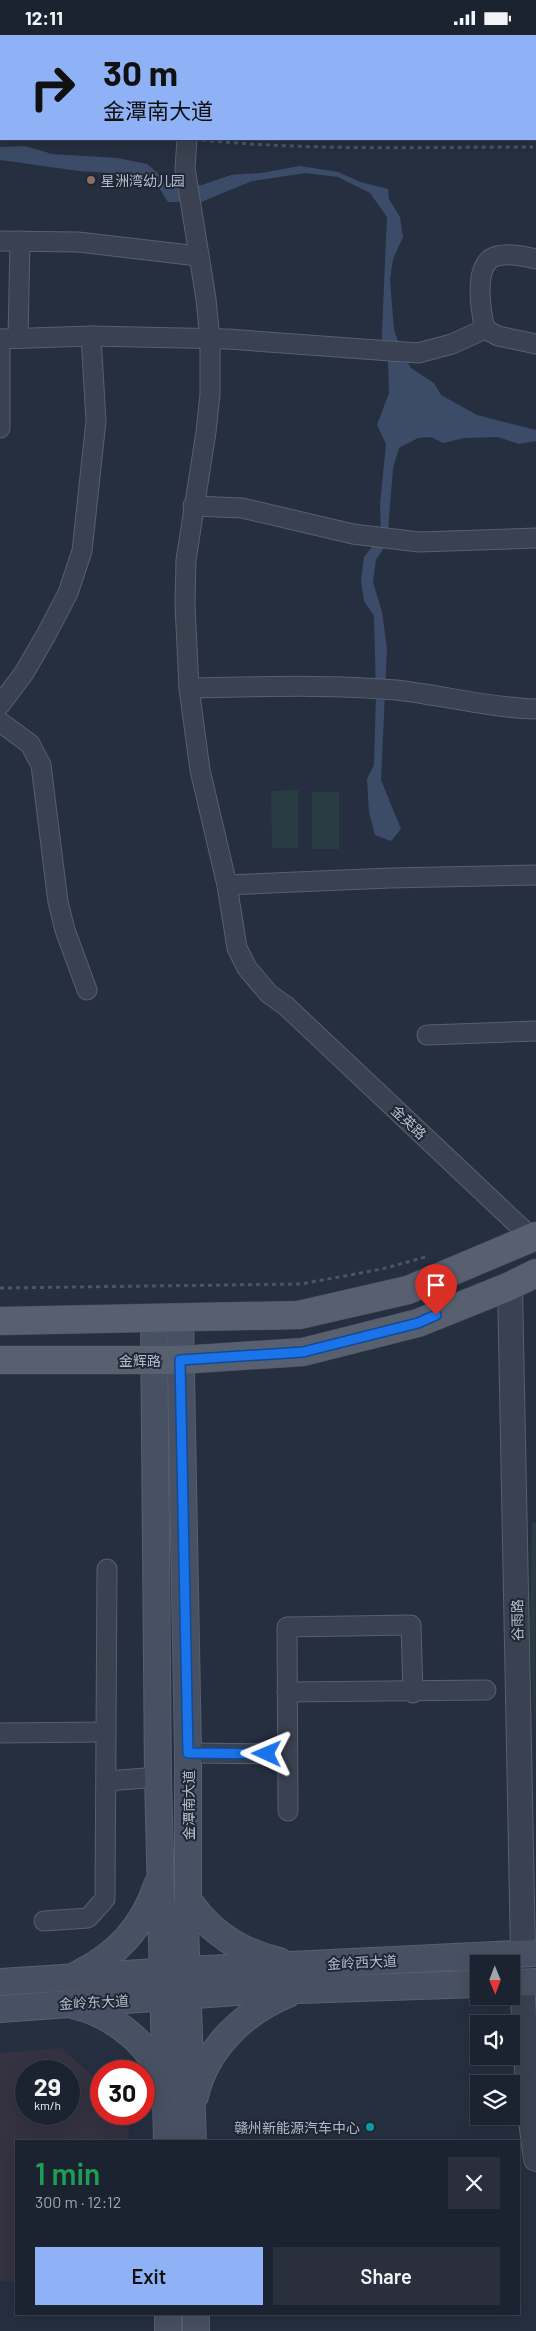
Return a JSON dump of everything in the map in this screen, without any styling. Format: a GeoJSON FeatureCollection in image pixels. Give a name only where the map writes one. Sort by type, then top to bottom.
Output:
{"type":"FeatureCollection","features":[{"type":"Feature","properties":{"kind":"main road"},"geometry":{"type":"LineString","coordinates":[[0,1321],[308,1313],[408,1290],[534,1237]]}},
{"type":"Feature","properties":{"kind":"main road","name":"金辉路"},"geometry":{"type":"LineString","coordinates":[[0,1361],[180,1360],[303,1352],[418,1323],[510,1286],[536,1273]]}},
{"type":"Feature","properties":{"kind":"main road","name":"金潭南大道"},"geometry":{"type":"LineString","coordinates":[[167,1318],[153,1359],[160,1869],[177,1997],[179,2108],[167,2140]]}},
{"type":"Feature","properties":{"kind":"main road","name":"金潭南大道"},"geometry":{"type":"LineString","coordinates":[[167,1318],[180,1360],[188,1753],[188,1899],[185,1927],[175,1971]]}},
{"type":"Feature","properties":{"kind":"main road"},"geometry":{"type":"LineString","coordinates":[[74,1976],[115,1951],[136,1929],[152,1901],[160,1869]]}},
{"type":"Feature","properties":{"kind":"main road"},"geometry":{"type":"LineString","coordinates":[[66,2003],[96,2013],[116,2024],[135,2040],[154,2063],[179,2108],[220,2044],[234,2028],[261,2007],[291,1993],[302,1977],[231,1943],[206,1923],[188,1899]]}},
{"type":"Feature","properties":{"kind":"main road","name":"金岭西大道"},"geometry":{"type":"LineString","coordinates":[[177,1997],[302,1977],[530,1953]]}},
{"type":"Feature","properties":{"kind":"main road","name":"金岭西大道"},"geometry":{"type":"LineString","coordinates":[[175,1971],[470,1984]]}},
{"type":"Feature","properties":{"kind":"main road","name":"金岭东大道"},"geometry":{"type":"LineString","coordinates":[[0,1982],[175,1971]]}},
{"type":"Feature","properties":{"kind":"main road","name":"金岭东大道"},"geometry":{"type":"LineString","coordinates":[[0,2009],[66,2003],[177,1997]]}},
{"type":"Feature","properties":{"kind":"main road","name":"金潭南大道"},"geometry":{"type":"LineString","coordinates":[[179,2108],[193,2140]]}},
{"type":"Feature","properties":{"kind":"main road"},"geometry":{"type":"LineString","coordinates":[[168,2315],[168,2331]]}},
{"type":"Feature","properties":{"kind":"main road"},"geometry":{"type":"LineString","coordinates":[[196,2315],[196,2331]]}},
{"type":"Feature","properties":{"kind":"street","name":"金英路"},"geometry":{"type":"LineString","coordinates":[[187,140],[185,168],[206,299],[210,340],[208,413],[186,560],[185,605],[189,689],[200,770],[227,885],[238,948],[247,968],[270,994],[286,1006],[534,1237]]}},
{"type":"Feature","properties":{"kind":"street"},"geometry":{"type":"LineString","coordinates":[[0,241],[78,242],[198,256]]}},
{"type":"Feature","properties":{"kind":"street"},"geometry":{"type":"LineString","coordinates":[[0,428],[6,338],[20,241]]}},
{"type":"Feature","properties":{"kind":"street"},"geometry":{"type":"LineString","coordinates":[[484,329],[480,308],[480,283],[485,265],[494,256],[511,254],[536,259]]}},
{"type":"Feature","properties":{"kind":"street"},"geometry":{"type":"LineString","coordinates":[[6,338],[91,336],[210,340],[418,353],[452,344],[484,329]]}},
{"type":"Feature","properties":{"kind":"street"},"geometry":{"type":"LineString","coordinates":[[484,329],[498,336],[536,344]]}},
{"type":"Feature","properties":{"kind":"street"},"geometry":{"type":"LineString","coordinates":[[0,705],[24,673],[46,635],[68,593],[82,551],[96,421],[91,336]]}},
{"type":"Feature","properties":{"kind":"street"},"geometry":{"type":"LineString","coordinates":[[193,506],[242,508],[354,534],[397,540],[419,542],[536,538]]}},
{"type":"Feature","properties":{"kind":"street"},"geometry":{"type":"LineString","coordinates":[[189,689],[353,687],[395,690],[536,709]]}},
{"type":"Feature","properties":{"kind":"street"},"geometry":{"type":"LineString","coordinates":[[0,722],[30,744],[40,765],[58,902],[65,930],[87,990]]}},
{"type":"Feature","properties":{"kind":"street"},"geometry":{"type":"LineString","coordinates":[[227,885],[390,878],[536,875]]}},
{"type":"Feature","properties":{"kind":"street"},"geometry":{"type":"LineString","coordinates":[[427,1035],[536,1031]]}},
{"type":"Feature","properties":{"kind":"street","name":"谷雨路"},"geometry":{"type":"LineString","coordinates":[[510,1286],[530,1953]]}},
{"type":"Feature","properties":{"kind":"street"},"geometry":{"type":"LineString","coordinates":[[44,1921],[88,1917],[105,1899],[107,1569]]}},
{"type":"Feature","properties":{"kind":"street"},"geometry":{"type":"LineString","coordinates":[[288,1811],[287,1627],[411,1625],[413,1693]]}},
{"type":"Feature","properties":{"kind":"street"},"geometry":{"type":"LineString","coordinates":[[287,1692],[413,1693],[486,1690]]}},
{"type":"Feature","properties":{"kind":"street"},"geometry":{"type":"LineString","coordinates":[[0,1733],[105,1732]]}},
{"type":"Feature","properties":{"kind":"street"},"geometry":{"type":"LineString","coordinates":[[188,1753],[287,1754]]}},
{"type":"Feature","properties":{"kind":"street"},"geometry":{"type":"LineString","coordinates":[[107,1781],[158,1777]]}},
{"type":"Feature","properties":{"kind":"street"},"geometry":{"type":"LineString","coordinates":[[523,1982],[529,2105],[536,2159]]}},
{"type":"Feature","properties":{"kind":"path"},"geometry":{"type":"LineString","coordinates":[[198,140],[252,145],[385,149],[536,147]]}},
{"type":"Feature","properties":{"kind":"path"},"geometry":{"type":"LineString","coordinates":[[0,1289],[302,1284],[382,1269],[435,1254]]}},
{"type":"Feature","properties":{"kind":"shaded area"},"geometry":{"type":"Polygon","coordinates":[[[61,2048],[75,2060],[15,2060],[15,2125],[80,2125],[80,2065],[90,2073],[90,2125],[128,2125],[129,2140],[15,2140],[15,2281],[0,2281],[0,2053],[61,2048]]]}},
{"type":"Feature","properties":{"kind":"green space"},"geometry":{"type":"Polygon","coordinates":[[[298,790],[298,848],[272,848],[271,791],[298,790]]]}},
{"type":"Feature","properties":{"kind":"green space"},"geometry":{"type":"Polygon","coordinates":[[[312,792],[339,792],[339,849],[312,849],[312,792]]]}},
{"type":"Feature","properties":{"kind":"green space"},"geometry":{"type":"Polygon","coordinates":[[[532,1523],[536,1523],[535,1732],[530,1635],[532,1523]]]}},
{"type":"Feature","properties":{"kind":"water"},"geometry":{"type":"Polygon","coordinates":[[[25,146],[52,154],[118,158],[147,164],[162,177],[169,187],[202,185],[231,175],[261,173],[300,166],[338,172],[360,182],[388,189],[389,199],[400,217],[403,237],[393,259],[390,280],[394,330],[403,355],[411,368],[434,383],[441,395],[477,415],[536,430],[536,441],[519,444],[498,437],[464,438],[443,443],[431,437],[418,438],[399,448],[393,468],[387,543],[376,560],[373,582],[382,612],[387,649],[381,780],[401,829],[391,841],[375,835],[369,812],[367,779],[374,765],[376,695],[374,616],[364,601],[361,581],[364,557],[381,536],[380,505],[386,444],[377,425],[389,393],[388,361],[381,355],[387,217],[370,193],[338,177],[306,173],[252,181],[201,202],[168,202],[156,183],[143,175],[79,171],[0,160],[0,147],[25,146]]]}},
{"type":"Feature","properties":{"kind":"place","name":"星洲湾幼儿园"},"geometry":{"type":"Point","coordinates":[91,180]}},
{"type":"Feature","properties":{"kind":"place","name":"赣州新能源汽车中心"},"geometry":{"type":"Point","coordinates":[370,2127]}},
{"type":"Feature","properties":{"kind":"route"},"geometry":{"type":"LineString","coordinates":[[267,1754],[188,1753],[180,1360],[303,1352],[418,1323],[436,1315]]}}]}
